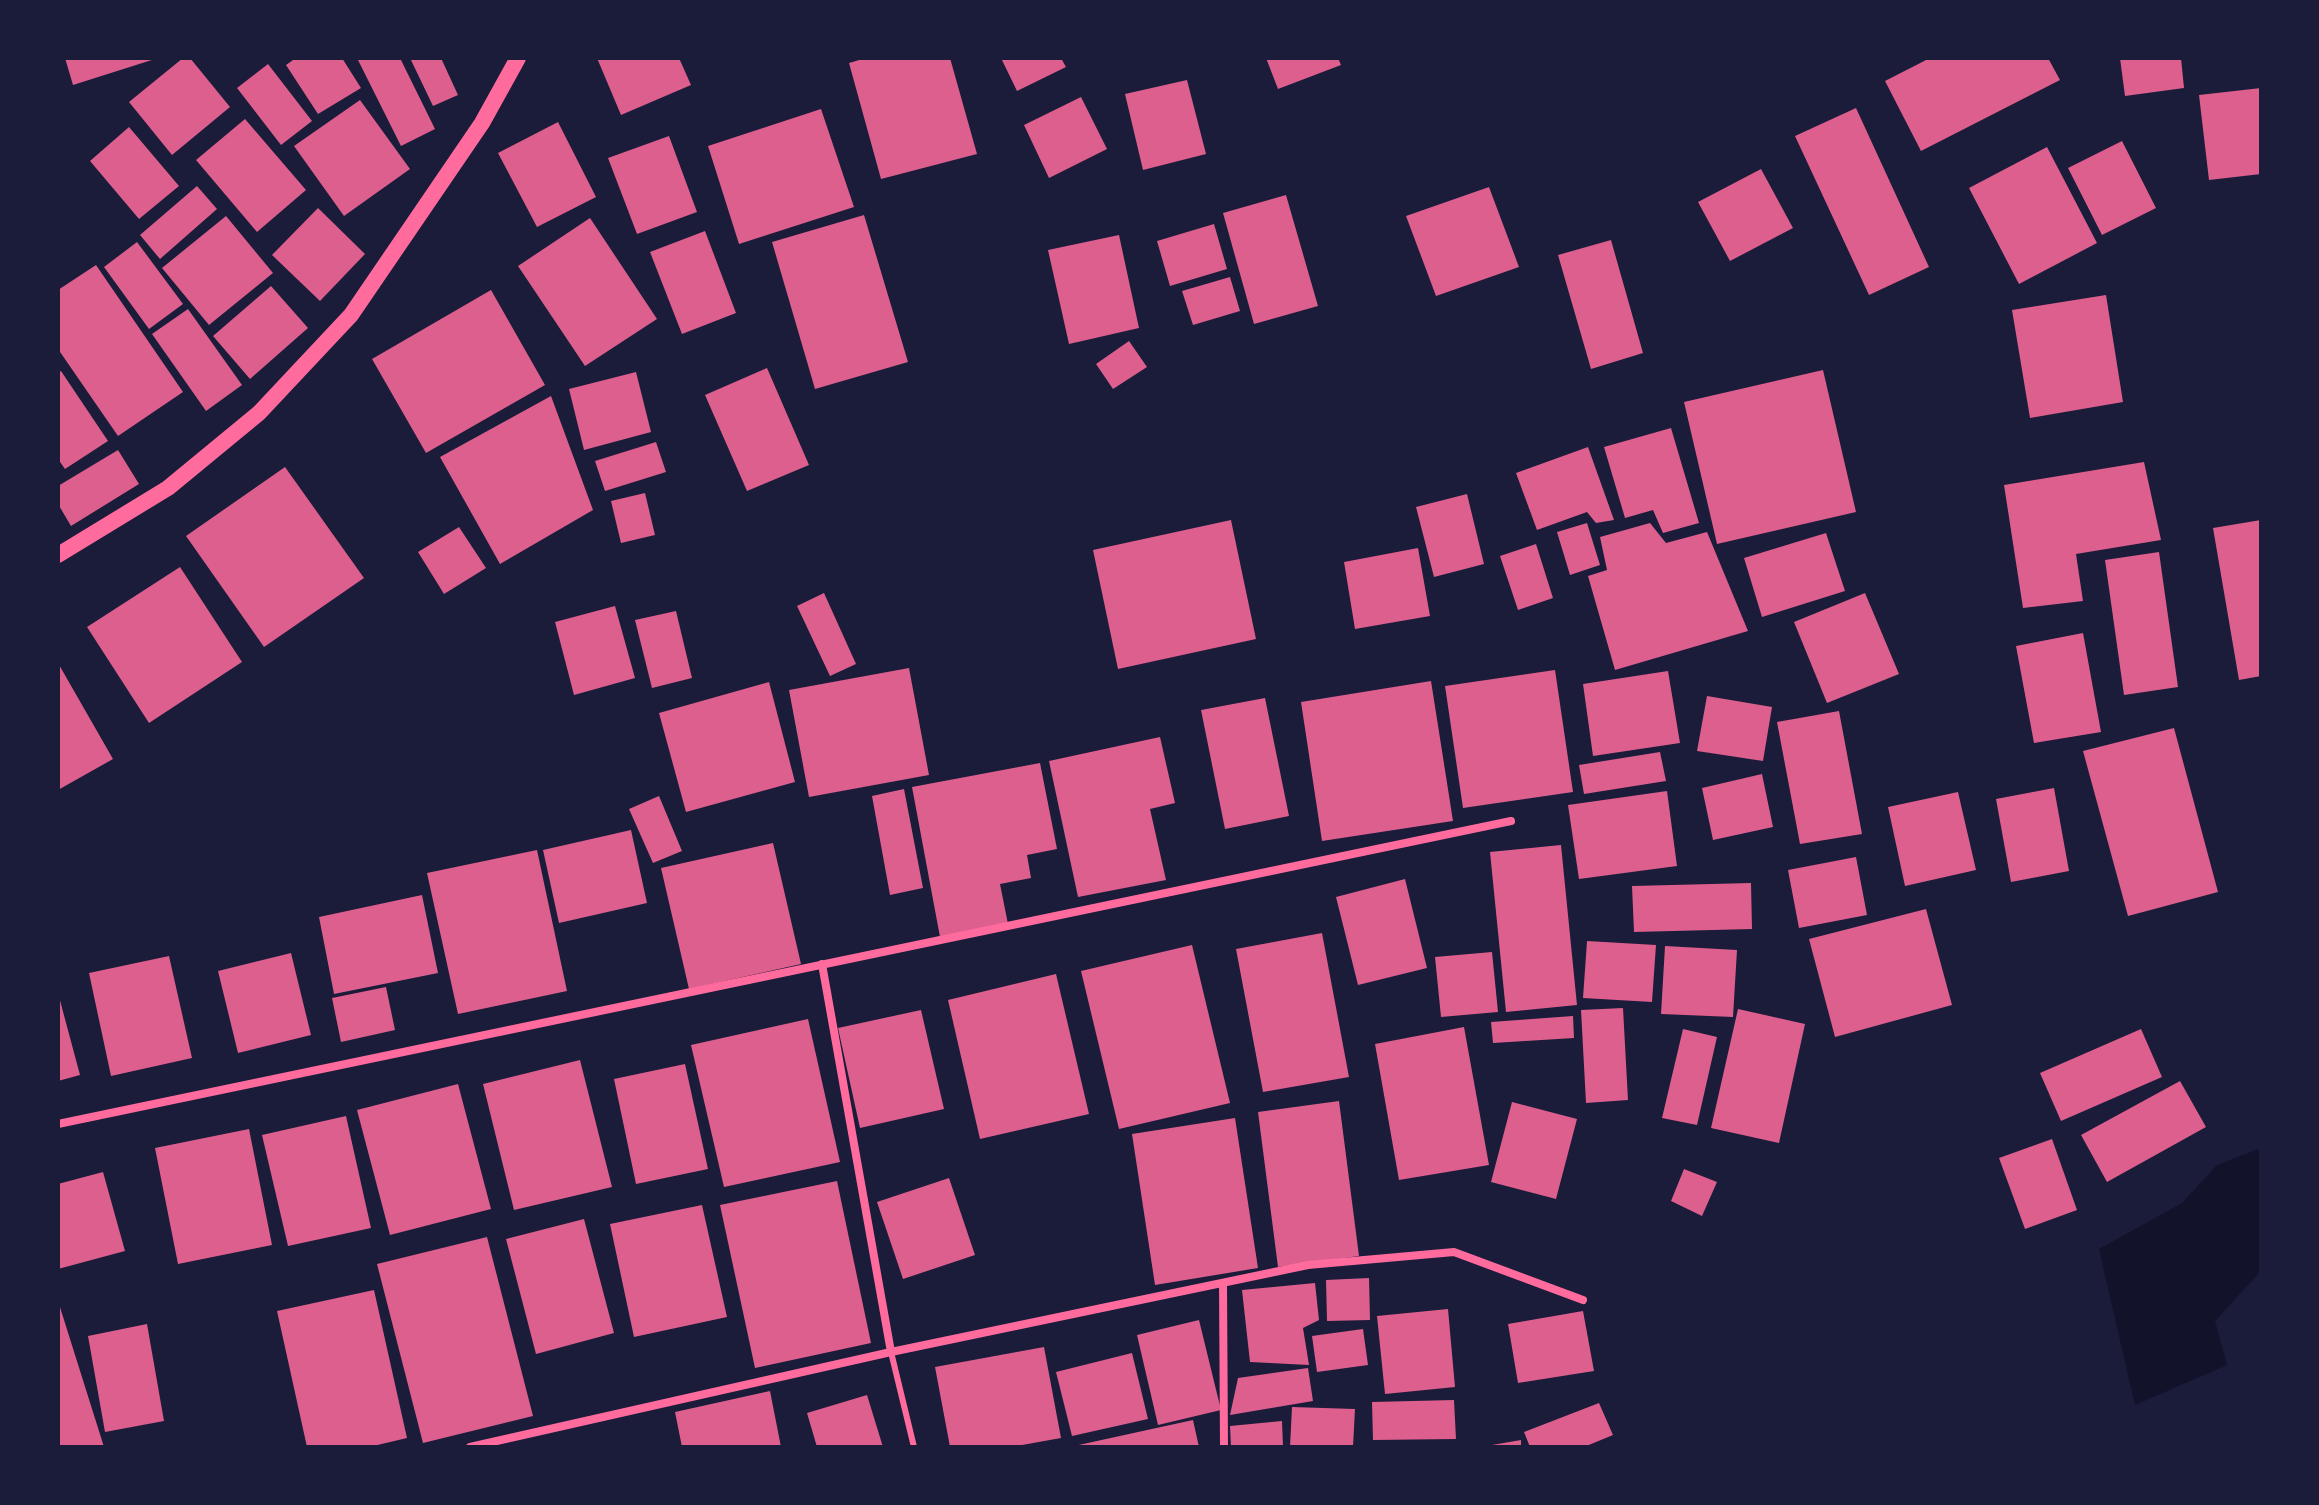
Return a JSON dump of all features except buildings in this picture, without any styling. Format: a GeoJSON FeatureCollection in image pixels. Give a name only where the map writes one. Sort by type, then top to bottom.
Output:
{"type":"FeatureCollection","features":[{"type":"Feature","properties":{"kind":"main road"},"geometry":{"type":"LineString","coordinates":[[58,555],[168,488],[214,451],[259,413],[351,315],[482,123],[518,58]]}},
{"type":"Feature","properties":{"kind":"street"},"geometry":{"type":"LineString","coordinates":[[58,1124],[1511,821]]}},
{"type":"Feature","properties":{"kind":"street"},"geometry":{"type":"LineString","coordinates":[[822,964],[891,1352]]}},
{"type":"Feature","properties":{"kind":"street"},"geometry":{"type":"LineString","coordinates":[[470,1447],[891,1352],[1308,1265],[1454,1252],[1583,1300]]}},
{"type":"Feature","properties":{"kind":"street"},"geometry":{"type":"LineString","coordinates":[[1223,1283],[1224,1447]]}},
{"type":"Feature","properties":{"kind":"lane"},"geometry":{"type":"LineString","coordinates":[[891,1352],[914,1447]]}},
{"type":"Feature","properties":{"kind":"shaded area"},"geometry":{"type":"Polygon","coordinates":[[[2261,1148],[2261,1271],[2215,1321],[2227,1365],[2135,1405],[2099,1249],[2182,1203],[2217,1165],[2261,1148]]]}}]}
